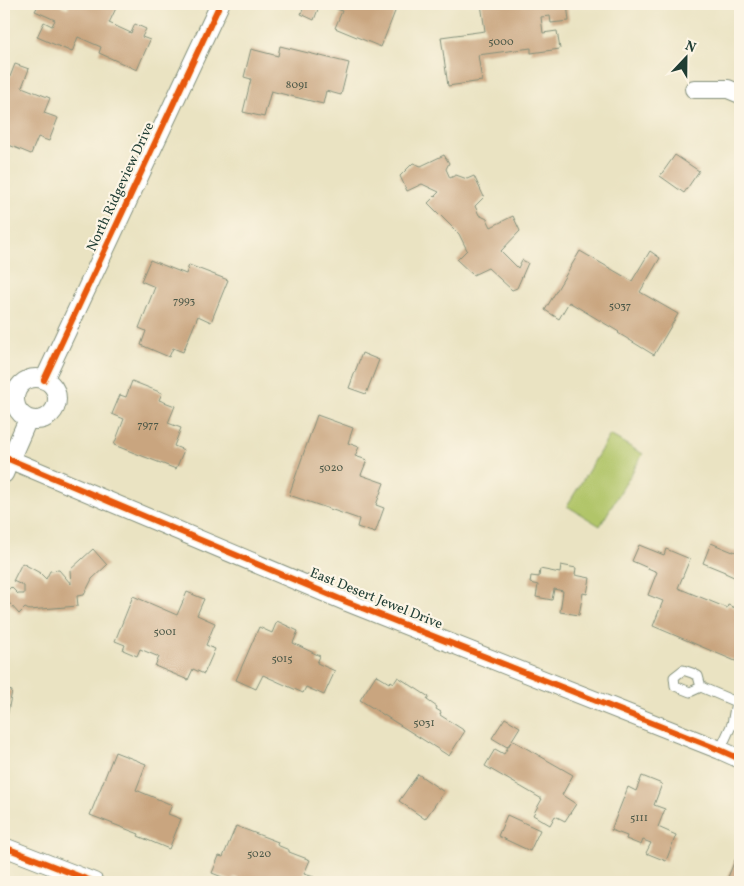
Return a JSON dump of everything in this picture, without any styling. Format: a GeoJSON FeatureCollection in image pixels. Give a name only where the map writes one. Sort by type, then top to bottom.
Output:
{"type":"FeatureCollection","features":[{"type":"Feature","properties":{"kind":"street","name":"North Ridgeview Drive"},"geometry":{"type":"LineString","coordinates":[[44,380],[220,4]]}},
{"type":"Feature","properties":{"kind":"street"},"geometry":{"type":"LineString","coordinates":[[694,89],[728,89],[740,94]]}},
{"type":"Feature","properties":{"kind":"street"},"geometry":{"type":"LineString","coordinates":[[30,379],[44,380],[50,383],[57,394],[56,408],[41,420],[28,419],[18,409],[15,402],[16,394],[24,382],[30,379]]}},
{"type":"Feature","properties":{"kind":"street"},"geometry":{"type":"LineString","coordinates":[[6,464],[28,419]]}},
{"type":"Feature","properties":{"kind":"street","name":"East Desert Jewel Drive"},"geometry":{"type":"LineString","coordinates":[[6,464],[740,759]]}},
{"type":"Feature","properties":{"kind":"street"},"geometry":{"type":"LineString","coordinates":[[4,847],[94,882]]}},
{"type":"Feature","properties":{"kind":"lane"},"geometry":{"type":"LineString","coordinates":[[701,687],[736,702],[732,724],[720,750]]}},
{"type":"Feature","properties":{"kind":"green space"},"geometry":{"type":"Polygon","coordinates":[[[610,435],[643,454],[600,526],[567,506],[610,435]]]}},
{"type":"Feature","properties":{"kind":"building"},"geometry":{"type":"Polygon","coordinates":[[[39,4],[55,4],[68,9],[70,4],[118,4],[109,23],[131,33],[135,24],[146,29],[142,37],[150,40],[137,70],[99,53],[101,47],[78,37],[72,52],[37,37],[44,22],[52,26],[55,20],[35,11],[39,4]]]}},
{"type":"Feature","properties":{"kind":"building"},"geometry":{"type":"Polygon","coordinates":[[[305,4],[320,4],[314,20],[301,14],[305,4]]]}},
{"type":"Feature","properties":{"kind":"building"},"geometry":{"type":"Polygon","coordinates":[[[324,4],[398,4],[381,47],[335,28],[342,11],[324,4]]]}},
{"type":"Feature","properties":{"kind":"building"},"geometry":{"type":"Polygon","coordinates":[[[481,4],[567,4],[569,21],[551,23],[550,16],[541,17],[543,33],[557,31],[560,49],[531,53],[531,48],[478,55],[482,81],[448,86],[441,37],[485,31],[481,4]]]}},
{"type":"Feature","properties":{"kind":"building"},"geometry":{"type":"Polygon","coordinates":[[[280,46],[349,63],[341,95],[326,91],[323,104],[271,91],[264,117],[243,112],[251,79],[244,77],[251,49],[278,56],[280,46]]]}},
{"type":"Feature","properties":{"kind":"building"},"geometry":{"type":"Polygon","coordinates":[[[15,64],[29,69],[22,87],[50,98],[44,113],[58,118],[49,141],[38,137],[31,154],[4,143],[4,92],[15,64]]]}},
{"type":"Feature","properties":{"kind":"building"},"geometry":{"type":"Polygon","coordinates":[[[444,155],[449,163],[446,169],[450,178],[456,175],[467,179],[474,176],[484,197],[475,206],[479,215],[487,219],[491,227],[513,216],[520,231],[501,251],[518,268],[522,260],[528,263],[517,288],[512,290],[488,268],[473,275],[457,260],[467,250],[459,234],[428,203],[439,192],[422,184],[407,191],[400,176],[413,163],[421,166],[444,155]]]}},
{"type":"Feature","properties":{"kind":"building"},"geometry":{"type":"Polygon","coordinates":[[[675,155],[699,171],[684,193],[660,176],[675,155]]]}},
{"type":"Feature","properties":{"kind":"building"},"geometry":{"type":"Polygon","coordinates":[[[580,251],[632,281],[650,251],[660,258],[640,292],[678,314],[654,355],[569,302],[559,319],[545,310],[580,251]]]}},
{"type":"Feature","properties":{"kind":"building"},"geometry":{"type":"Polygon","coordinates":[[[150,260],[186,274],[189,265],[228,280],[211,322],[198,316],[183,352],[173,348],[169,357],[141,345],[146,331],[139,328],[155,287],[141,281],[150,260]]]}},
{"type":"Feature","properties":{"kind":"building"},"geometry":{"type":"Polygon","coordinates":[[[362,353],[379,360],[366,394],[349,388],[362,353]]]}},
{"type":"Feature","properties":{"kind":"building"},"geometry":{"type":"Polygon","coordinates":[[[132,381],[162,393],[159,400],[175,406],[168,423],[181,428],[174,446],[184,450],[176,469],[114,445],[124,419],[112,414],[120,395],[126,397],[132,381]]]}},
{"type":"Feature","properties":{"kind":"building"},"geometry":{"type":"Polygon","coordinates":[[[317,415],[353,428],[348,443],[359,447],[355,456],[367,460],[361,475],[384,483],[376,505],[384,508],[375,533],[357,527],[359,519],[289,495],[317,415]]]}},
{"type":"Feature","properties":{"kind":"building"},"geometry":{"type":"Polygon","coordinates":[[[711,543],[740,553],[740,577],[737,576],[736,578],[703,563],[711,543]]]}},
{"type":"Feature","properties":{"kind":"building"},"geometry":{"type":"Polygon","coordinates":[[[639,545],[664,555],[666,549],[690,559],[678,588],[727,608],[728,605],[740,610],[740,663],[653,626],[663,601],[648,595],[657,572],[632,561],[639,545]]]}},
{"type":"Feature","properties":{"kind":"building"},"geometry":{"type":"Polygon","coordinates":[[[93,549],[107,565],[92,579],[84,595],[77,596],[78,606],[29,610],[25,608],[19,614],[4,597],[4,594],[11,587],[18,594],[24,594],[24,586],[13,581],[22,563],[40,573],[46,579],[50,571],[59,570],[71,584],[70,570],[93,549]]]}},
{"type":"Feature","properties":{"kind":"building"},"geometry":{"type":"Polygon","coordinates":[[[561,565],[576,568],[575,575],[590,578],[587,594],[583,593],[579,615],[560,612],[563,591],[554,589],[552,600],[536,597],[538,585],[530,583],[531,576],[539,577],[540,569],[560,573],[561,565]]]}},
{"type":"Feature","properties":{"kind":"building"},"geometry":{"type":"Polygon","coordinates":[[[187,592],[204,599],[197,615],[215,623],[206,645],[215,649],[204,674],[193,669],[188,680],[155,666],[159,657],[140,649],[137,656],[123,650],[125,645],[115,641],[133,596],[177,615],[187,592]]]}},
{"type":"Feature","properties":{"kind":"building"},"geometry":{"type":"Polygon","coordinates":[[[277,621],[298,631],[293,643],[320,656],[317,663],[335,671],[324,695],[306,687],[303,693],[263,675],[256,689],[236,680],[259,627],[272,633],[277,621]]]}},
{"type":"Feature","properties":{"kind":"building"},"geometry":{"type":"Polygon","coordinates":[[[376,675],[389,683],[391,681],[394,683],[398,677],[429,697],[427,700],[437,707],[436,709],[441,712],[440,715],[465,731],[449,756],[360,700],[376,675]]]}},
{"type":"Feature","properties":{"kind":"building"},"geometry":{"type":"Polygon","coordinates":[[[4,689],[12,691],[5,727],[4,727],[4,689]]]}},
{"type":"Feature","properties":{"kind":"building"},"geometry":{"type":"Polygon","coordinates":[[[505,718],[520,727],[512,740],[573,775],[562,795],[576,804],[565,821],[555,816],[550,825],[533,815],[542,799],[485,766],[495,749],[504,754],[511,742],[507,747],[492,738],[505,718]]]}},
{"type":"Feature","properties":{"kind":"building"},"geometry":{"type":"Polygon","coordinates":[[[115,752],[146,764],[136,790],[172,805],[168,814],[181,819],[169,849],[138,836],[139,834],[90,815],[115,752]]]}},
{"type":"Feature","properties":{"kind":"building"},"geometry":{"type":"Polygon","coordinates":[[[418,774],[444,792],[425,819],[399,801],[418,774]]]}},
{"type":"Feature","properties":{"kind":"building"},"geometry":{"type":"Polygon","coordinates":[[[642,776],[662,784],[654,805],[665,809],[658,827],[676,835],[666,861],[646,853],[651,843],[643,840],[641,845],[626,839],[627,836],[611,830],[628,787],[636,791],[642,776]]]}},
{"type":"Feature","properties":{"kind":"building"},"geometry":{"type":"Polygon","coordinates":[[[507,815],[540,830],[530,851],[498,836],[507,815]]]}},
{"type":"Feature","properties":{"kind":"building"},"geometry":{"type":"Polygon","coordinates":[[[236,826],[278,842],[277,845],[289,850],[289,852],[310,860],[304,874],[314,877],[312,882],[247,882],[234,877],[232,881],[212,873],[219,856],[223,857],[236,826]]]}},
{"type":"Feature","properties":{"kind":"building"},"geometry":{"type":"Polygon","coordinates":[[[740,848],[740,882],[726,882],[740,848]]]}},
{"type":"Feature","properties":{"kind":"cycle path"},"geometry":{"type":"LineString","coordinates":[[44,380],[220,4]]}},
{"type":"Feature","properties":{"kind":"cycle path"},"geometry":{"type":"LineString","coordinates":[[4,457],[347,602],[740,759]]}},
{"type":"Feature","properties":{"kind":"cycle path"},"geometry":{"type":"LineString","coordinates":[[4,847],[94,882]]}}]}
